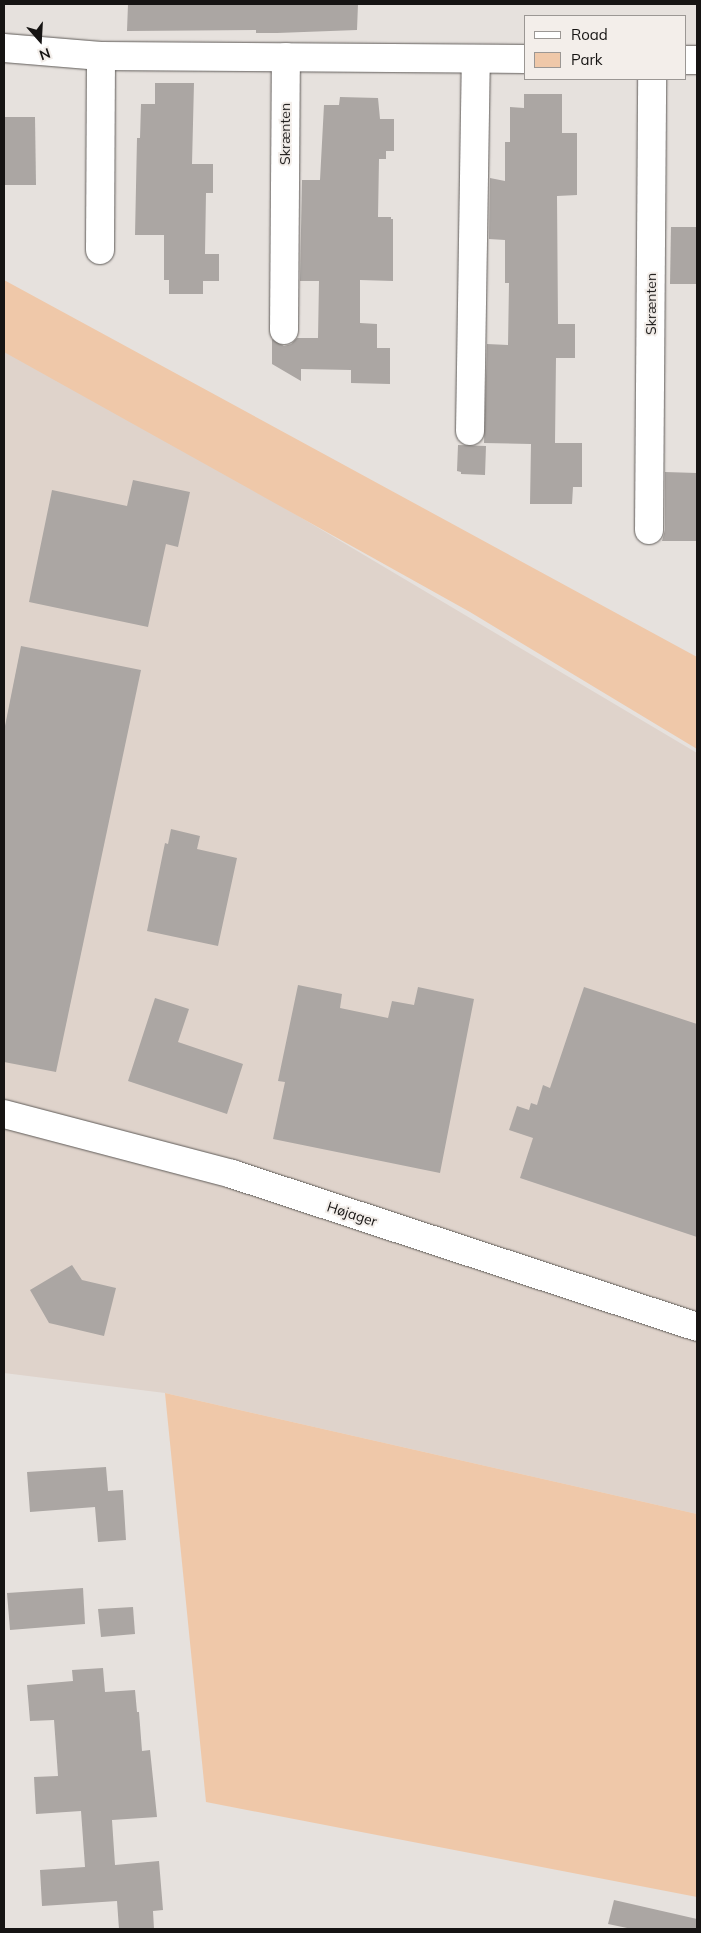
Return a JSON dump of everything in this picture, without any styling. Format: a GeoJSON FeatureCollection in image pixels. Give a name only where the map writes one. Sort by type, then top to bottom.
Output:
{"type":"FeatureCollection","features":[{"type":"Feature","properties":{"kind":"street"},"geometry":{"type":"LineString","coordinates":[[4,48],[101,56],[524,59]]}},
{"type":"Feature","properties":{"kind":"street"},"geometry":{"type":"LineString","coordinates":[[100,250],[101,56]]}},
{"type":"Feature","properties":{"kind":"street","name":"Skrænten"},"geometry":{"type":"LineString","coordinates":[[284,330],[286,57]]}},
{"type":"Feature","properties":{"kind":"street"},"geometry":{"type":"LineString","coordinates":[[470,431],[476,59]]}},
{"type":"Feature","properties":{"kind":"street","name":"Skrænten"},"geometry":{"type":"LineString","coordinates":[[649,530],[652,80]]}},
{"type":"Feature","properties":{"kind":"street","name":"Højager"},"geometry":{"type":"LineString","coordinates":[[4,1114],[232,1174],[697,1327]]}},
{"type":"Feature","properties":{"kind":"shaded area"},"geometry":{"type":"Polygon","coordinates":[[[4,341],[697,753],[697,1514],[165,1393],[4,1373],[4,341]]]}},
{"type":"Feature","properties":{"kind":"green space"},"geometry":{"type":"Polygon","coordinates":[[[4,280],[697,657],[697,749],[470,612],[4,352],[4,280]]]}},
{"type":"Feature","properties":{"kind":"green space"},"geometry":{"type":"Polygon","coordinates":[[[165,1393],[697,1514],[697,1897],[206,1802],[165,1393]]]}},
{"type":"Feature","properties":{"kind":"building"},"geometry":{"type":"Polygon","coordinates":[[[128,4],[358,4],[357,30],[277,33],[256,33],[256,30],[127,31],[128,4]]]}},
{"type":"Feature","properties":{"kind":"building"},"geometry":{"type":"Polygon","coordinates":[[[155,83],[194,83],[192,164],[213,164],[213,193],[206,193],[205,254],[219,254],[219,281],[203,281],[203,294],[169,294],[169,280],[164,280],[164,235],[135,235],[137,138],[140,138],[141,104],[155,104],[155,83]]]}},
{"type":"Feature","properties":{"kind":"building"},"geometry":{"type":"Polygon","coordinates":[[[524,94],[562,94],[562,133],[577,133],[577,195],[557,196],[558,324],[575,324],[575,358],[556,358],[555,443],[582,443],[582,487],[573,487],[572,504],[530,504],[531,444],[484,443],[487,344],[508,345],[509,283],[505,283],[505,240],[489,239],[490,178],[505,181],[505,142],[510,142],[510,107],[524,108],[524,94]]]}},
{"type":"Feature","properties":{"kind":"building"},"geometry":{"type":"Polygon","coordinates":[[[340,97],[378,98],[380,119],[394,119],[394,151],[386,151],[386,159],[379,159],[378,217],[391,217],[393,219],[393,281],[360,280],[360,323],[377,324],[377,348],[390,348],[390,384],[351,383],[351,370],[301,369],[301,381],[272,364],[272,339],[284,346],[291,344],[297,338],[318,338],[319,281],[300,281],[302,180],[320,180],[324,105],[339,105],[340,97]]]}},
{"type":"Feature","properties":{"kind":"building"},"geometry":{"type":"Polygon","coordinates":[[[4,117],[35,117],[36,185],[4,185],[4,117]]]}},
{"type":"Feature","properties":{"kind":"building"},"geometry":{"type":"Polygon","coordinates":[[[671,227],[697,227],[697,284],[670,284],[671,227]]]}},
{"type":"Feature","properties":{"kind":"building"},"geometry":{"type":"Polygon","coordinates":[[[458,445],[486,446],[485,475],[461,474],[461,472],[457,471],[458,445]]]}},
{"type":"Feature","properties":{"kind":"building"},"geometry":{"type":"Polygon","coordinates":[[[665,472],[697,473],[697,541],[662,541],[665,530],[665,472]]]}},
{"type":"Feature","properties":{"kind":"building"},"geometry":{"type":"Polygon","coordinates":[[[133,480],[190,492],[178,547],[166,544],[148,627],[29,602],[52,490],[127,506],[133,480]]]}},
{"type":"Feature","properties":{"kind":"building"},"geometry":{"type":"Polygon","coordinates":[[[21,646],[141,670],[56,1072],[4,1062],[4,731],[21,646]]]}},
{"type":"Feature","properties":{"kind":"building"},"geometry":{"type":"Polygon","coordinates":[[[171,829],[200,836],[197,849],[237,858],[218,946],[147,931],[165,843],[168,844],[171,829]]]}},
{"type":"Feature","properties":{"kind":"building"},"geometry":{"type":"Polygon","coordinates":[[[298,985],[342,994],[340,1008],[388,1018],[392,1001],[414,1005],[418,987],[474,999],[440,1173],[273,1139],[285,1082],[278,1081],[298,985]]]}},
{"type":"Feature","properties":{"kind":"building"},"geometry":{"type":"Polygon","coordinates":[[[584,987],[697,1024],[697,1237],[520,1178],[533,1138],[509,1130],[517,1106],[529,1110],[531,1103],[537,1105],[543,1085],[550,1088],[584,987]]]}},
{"type":"Feature","properties":{"kind":"building"},"geometry":{"type":"Polygon","coordinates":[[[155,998],[189,1009],[178,1042],[243,1064],[227,1114],[128,1081],[155,998]]]}},
{"type":"Feature","properties":{"kind":"building"},"geometry":{"type":"Polygon","coordinates":[[[72,1265],[82,1280],[116,1288],[104,1336],[49,1323],[30,1290],[72,1265]]]}},
{"type":"Feature","properties":{"kind":"building"},"geometry":{"type":"Polygon","coordinates":[[[106,1467],[108,1491],[123,1490],[126,1540],[98,1542],[95,1507],[30,1512],[27,1472],[106,1467]]]}},
{"type":"Feature","properties":{"kind":"building"},"geometry":{"type":"Polygon","coordinates":[[[83,1588],[85,1624],[10,1630],[7,1593],[83,1588]]]}},
{"type":"Feature","properties":{"kind":"building"},"geometry":{"type":"Polygon","coordinates":[[[133,1607],[135,1634],[101,1637],[98,1609],[133,1607]]]}},
{"type":"Feature","properties":{"kind":"building"},"geometry":{"type":"Polygon","coordinates":[[[103,1668],[105,1692],[135,1690],[142,1751],[150,1750],[157,1817],[112,1820],[115,1865],[159,1861],[163,1910],[153,1911],[154,1929],[119,1929],[117,1901],[42,1906],[40,1870],[85,1867],[81,1811],[36,1814],[34,1777],[58,1776],[54,1720],[30,1721],[27,1685],[73,1681],[72,1670],[103,1668]]]}},
{"type":"Feature","properties":{"kind":"building"},"geometry":{"type":"Polygon","coordinates":[[[614,1900],[697,1919],[697,1929],[632,1929],[608,1924],[614,1900]]]}}]}
